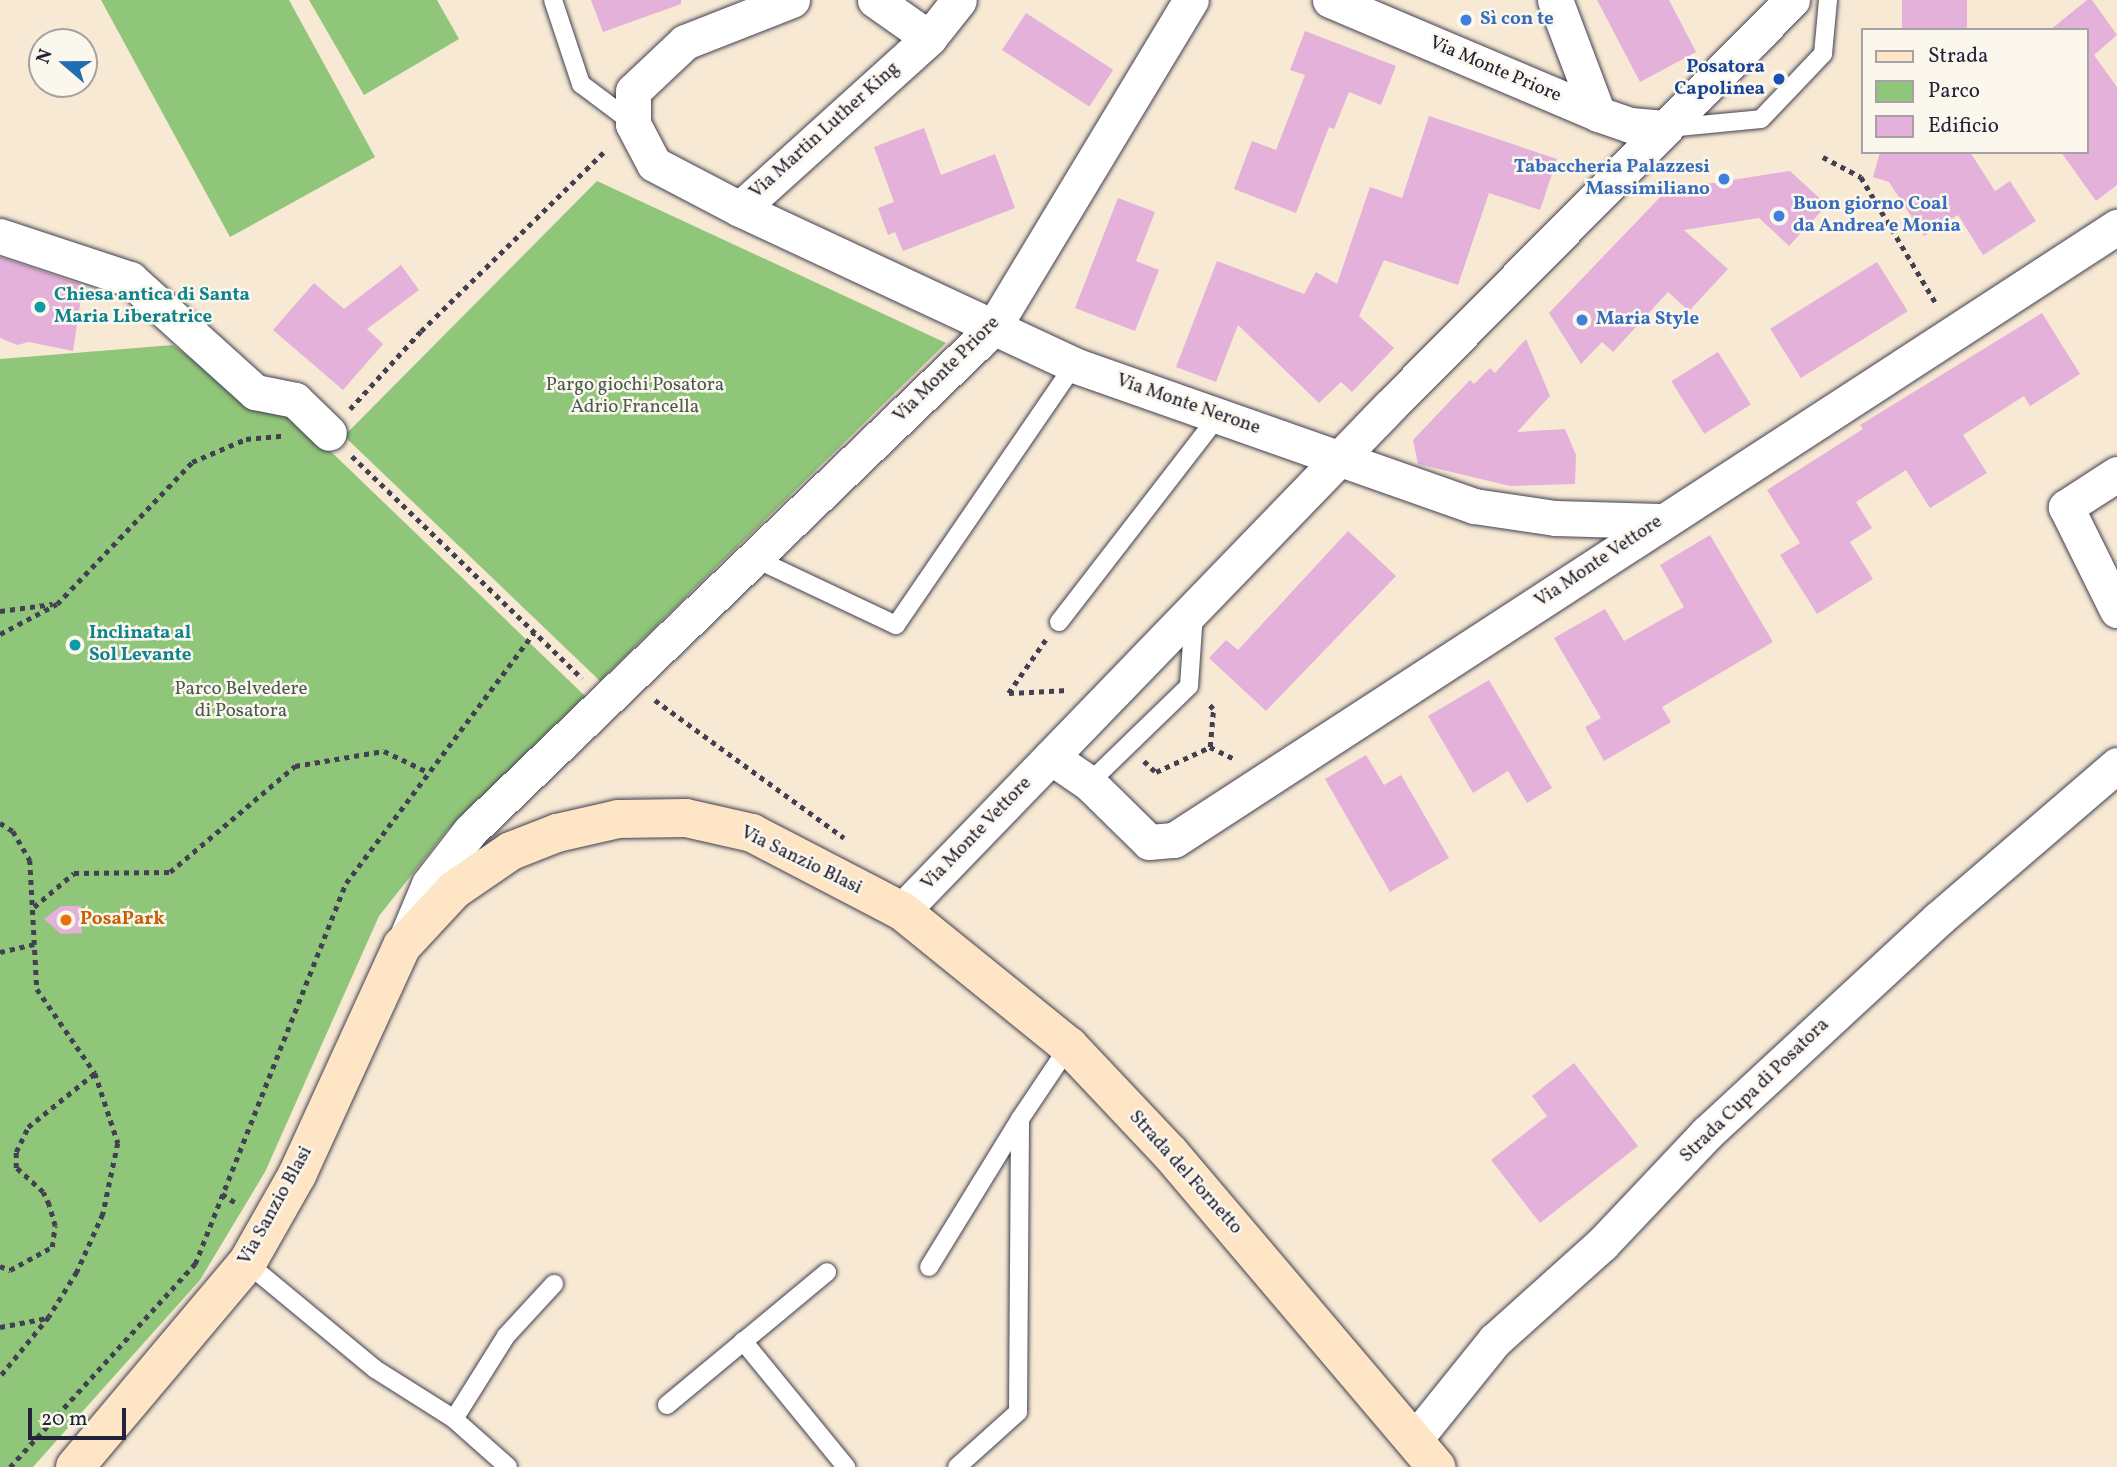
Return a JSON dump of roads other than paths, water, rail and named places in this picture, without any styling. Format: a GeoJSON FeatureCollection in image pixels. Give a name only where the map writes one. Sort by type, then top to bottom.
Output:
{"type":"FeatureCollection","features":[{"type":"Feature","properties":{"kind":"street"},"geometry":{"type":"LineString","coordinates":[[633,124],[634,91],[685,42],[792,0]]}},
{"type":"Feature","properties":{"kind":"street","name":"Via Martin Luther King"},"geometry":{"type":"LineString","coordinates":[[633,124],[654,164],[740,209],[929,38],[959,0]]}},
{"type":"Feature","properties":{"kind":"street","name":"Via Monte Priore"},"geometry":{"type":"LineString","coordinates":[[630,694],[754,558],[993,328],[1191,0]]}},
{"type":"Feature","properties":{"kind":"street","name":"Via Monte Priore"},"geometry":{"type":"LineString","coordinates":[[1330,0],[1598,114],[1630,125],[1662,128]]}},
{"type":"Feature","properties":{"kind":"street"},"geometry":{"type":"LineString","coordinates":[[1555,0],[1598,114]]}},
{"type":"Feature","properties":{"kind":"street","name":"Via Monte Vettore"},"geometry":{"type":"LineString","coordinates":[[902,911],[1662,128],[1718,78],[1792,0]]}},
{"type":"Feature","properties":{"kind":"street"},"geometry":{"type":"LineString","coordinates":[[888,8],[929,38]]}},
{"type":"Feature","properties":{"kind":"street","name":"Via Monte Nerone"},"geometry":{"type":"LineString","coordinates":[[740,209],[1074,365],[1474,506],[1555,518],[1660,522]]}},
{"type":"Feature","properties":{"kind":"street","name":"Via Monte Vettore"},"geometry":{"type":"LineString","coordinates":[[1051,757],[1089,783],[1149,842],[1174,840],[2117,227]]}},
{"type":"Feature","properties":{"kind":"street"},"geometry":{"type":"LineString","coordinates":[[0,236],[130,279],[255,392],[295,400],[329,433]]}},
{"type":"Feature","properties":{"kind":"street"},"geometry":{"type":"LineString","coordinates":[[2117,474],[2066,507],[2117,610]]}},
{"type":"Feature","properties":{"kind":"street","name":"Via Sanzio Blasi"},"geometry":{"type":"LineString","coordinates":[[75,1467],[247,1263],[297,1175],[429,884],[471,830],[630,694]]}},
{"type":"Feature","properties":{"kind":"street","name":"Strada Cupa di Posatora"},"geometry":{"type":"LineString","coordinates":[[1425,1453],[1495,1340],[1602,1244],[1707,1133],[1938,919],[2117,765]]}},
{"type":"Feature","properties":{"kind":"street","name":"Via Sanzio Blasi"},"geometry":{"type":"LineString","coordinates":[[402,946],[453,890],[511,852],[557,833],[618,819],[686,818],[752,833],[902,911]]}},
{"type":"Feature","properties":{"kind":"street","name":"Strada del Fornetto"},"geometry":{"type":"LineString","coordinates":[[902,911],[1069,1046],[1170,1153],[1425,1453]]}},
{"type":"Feature","properties":{"kind":"lane"},"geometry":{"type":"LineString","coordinates":[[553,0],[580,84],[633,124]]}},
{"type":"Feature","properties":{"kind":"lane"},"geometry":{"type":"LineString","coordinates":[[1662,128],[1761,118],[1823,54],[1828,0]]}},
{"type":"Feature","properties":{"kind":"lane"},"geometry":{"type":"LineString","coordinates":[[754,558],[896,625],[1074,365]]}},
{"type":"Feature","properties":{"kind":"lane"},"geometry":{"type":"LineString","coordinates":[[1059,622],[1219,415]]}},
{"type":"Feature","properties":{"kind":"lane"},"geometry":{"type":"LineString","coordinates":[[1089,783],[1189,685],[1194,609]]}},
{"type":"Feature","properties":{"kind":"lane"},"geometry":{"type":"LineString","coordinates":[[929,1267],[1020,1119],[1069,1046]]}},
{"type":"Feature","properties":{"kind":"lane"},"geometry":{"type":"LineString","coordinates":[[957,1467],[1018,1412],[1020,1119]]}},
{"type":"Feature","properties":{"kind":"lane"},"geometry":{"type":"LineString","coordinates":[[247,1263],[376,1369],[454,1419],[508,1467]]}},
{"type":"Feature","properties":{"kind":"lane"},"geometry":{"type":"LineString","coordinates":[[667,1405],[827,1272]]}},
{"type":"Feature","properties":{"kind":"lane"},"geometry":{"type":"LineString","coordinates":[[454,1419],[506,1336],[554,1284]]}},
{"type":"Feature","properties":{"kind":"lane"},"geometry":{"type":"LineString","coordinates":[[743,1341],[846,1467]]}},
{"type":"Feature","properties":{"kind":"place","name":"Sì con te"},"geometry":{"type":"Point","coordinates":[1466,20]}},
{"type":"Feature","properties":{"kind":"place","name":"Posatora Capolinea"},"geometry":{"type":"Point","coordinates":[1779,79]}},
{"type":"Feature","properties":{"kind":"place","name":"Tabaccheria Palazzesi Massimiliano"},"geometry":{"type":"Point","coordinates":[1724,179]}},
{"type":"Feature","properties":{"kind":"place","name":"Buon giorno Coal da Andrea e Monia"},"geometry":{"type":"Point","coordinates":[1779,216]}},
{"type":"Feature","properties":{"kind":"place","name":"Chiesa antica di Santa Maria Liberatrice"},"geometry":{"type":"Point","coordinates":[40,307]}},
{"type":"Feature","properties":{"kind":"place","name":"Maria Style"},"geometry":{"type":"Point","coordinates":[1582,320]}},
{"type":"Feature","properties":{"kind":"place","name":"Inclinata al Sol Levante"},"geometry":{"type":"Point","coordinates":[75,645]}},
{"type":"Feature","properties":{"kind":"place","name":"PosaPark"},"geometry":{"type":"Point","coordinates":[66,920]}},
{"type":"Feature","properties":{"kind":"park label","name":"Pargo giochi Posatora Adrio Francella"},"geometry":{"type":"Point","coordinates":[635,397]}},
{"type":"Feature","properties":{"kind":"park label","name":"Parco Belvedere di Posatora"},"geometry":{"type":"Point","coordinates":[241,701]}}]}
